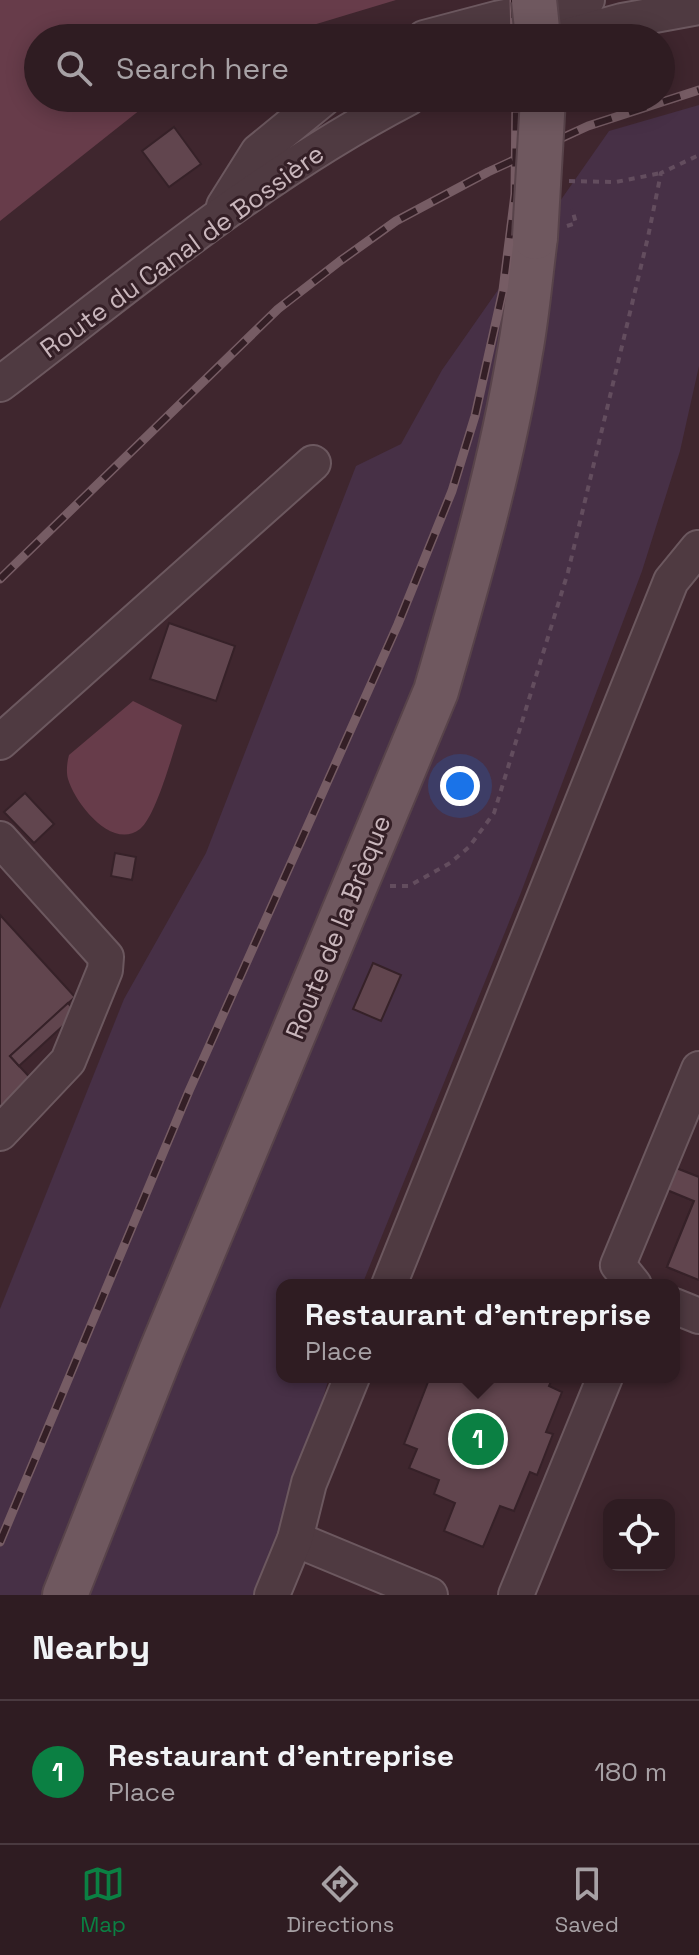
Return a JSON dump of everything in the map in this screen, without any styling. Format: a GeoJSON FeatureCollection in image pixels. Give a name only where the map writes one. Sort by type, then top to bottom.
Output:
{"type":"FeatureCollection","features":[{"type":"Feature","properties":{"kind":"main road"},"geometry":{"type":"LineString","coordinates":[[534,0],[537,24]]}},
{"type":"Feature","properties":{"kind":"main road","name":"Route de la Brèque"},"geometry":{"type":"LineString","coordinates":[[65,1595],[161,1352],[436,691],[463,598],[520,353],[535,237],[542,112]]}},
{"type":"Feature","properties":{"kind":"street"},"geometry":{"type":"LineString","coordinates":[[477,24],[587,0]]}},
{"type":"Feature","properties":{"kind":"street"},"geometry":{"type":"LineString","coordinates":[[611,24],[699,7]]}},
{"type":"Feature","properties":{"kind":"street"},"geometry":{"type":"LineString","coordinates":[[218,217],[258,152],[307,112]]}},
{"type":"Feature","properties":{"kind":"street","name":"Route du Canal de Bossière"},"geometry":{"type":"LineString","coordinates":[[0,384],[218,217],[285,170],[384,112]]}},
{"type":"Feature","properties":{"kind":"street"},"geometry":{"type":"LineString","coordinates":[[0,742],[313,463]]}},
{"type":"Feature","properties":{"kind":"street"},"geometry":{"type":"LineString","coordinates":[[391,1279],[671,581],[698,546]]}},
{"type":"Feature","properties":{"kind":"street"},"geometry":{"type":"LineString","coordinates":[[415,1279],[691,593],[698,546]]}},
{"type":"Feature","properties":{"kind":"street"},"geometry":{"type":"LineString","coordinates":[[0,839],[106,957],[105,970],[68,1061],[0,1133]]}},
{"type":"Feature","properties":{"kind":"street"},"geometry":{"type":"LineString","coordinates":[[629,1279],[618,1265],[699,1069]]}},
{"type":"Feature","properties":{"kind":"street"},"geometry":{"type":"LineString","coordinates":[[680,1308],[699,1316]]}},
{"type":"Feature","properties":{"kind":"street"},"geometry":{"type":"LineString","coordinates":[[272,1595],[295,1539],[309,1483],[350,1383]]}},
{"type":"Feature","properties":{"kind":"street"},"geometry":{"type":"LineString","coordinates":[[295,1539],[344,1457],[374,1383]]}},
{"type":"Feature","properties":{"kind":"street"},"geometry":{"type":"LineString","coordinates":[[516,1595],[603,1383]]}},
{"type":"Feature","properties":{"kind":"street"},"geometry":{"type":"LineString","coordinates":[[295,1539],[430,1595]]}},
{"type":"Feature","properties":{"kind":"path"},"geometry":{"type":"LineString","coordinates":[[569,181],[616,182],[661,173],[699,155]]}},
{"type":"Feature","properties":{"kind":"path"},"geometry":{"type":"LineString","coordinates":[[386,886],[409,886],[450,863],[469,847],[494,813],[568,572],[661,173]]}},
{"type":"Feature","properties":{"kind":"shaded area"},"geometry":{"type":"Polygon","coordinates":[[[0,0],[396,0],[316,24],[24,24],[24,112],[137,112],[0,221],[0,0]]]}},
{"type":"Feature","properties":{"kind":"shaded area"},"geometry":{"type":"Polygon","coordinates":[[[699,105],[699,366],[680,451],[642,571],[520,895],[364,1279],[276,1279],[276,1383],[327,1383],[268,1595],[0,1595],[0,1309],[124,999],[206,853],[356,466],[401,444],[442,370],[609,131],[699,105]]]}},
{"type":"Feature","properties":{"kind":"shaded area"},"geometry":{"type":"Polygon","coordinates":[[[133,701],[182,725],[153,810],[140,829],[129,834],[118,834],[86,811],[72,789],[67,764],[69,755],[133,701]]]}},
{"type":"Feature","properties":{"kind":"building"},"geometry":{"type":"Polygon","coordinates":[[[174,127],[201,164],[169,187],[142,151],[174,127]]]}},
{"type":"Feature","properties":{"kind":"building"},"geometry":{"type":"Polygon","coordinates":[[[169,623],[235,646],[216,701],[150,679],[169,623]]]}},
{"type":"Feature","properties":{"kind":"building"},"geometry":{"type":"Polygon","coordinates":[[[25,793],[54,824],[34,843],[4,812],[25,793]]]}},
{"type":"Feature","properties":{"kind":"building"},"geometry":{"type":"Polygon","coordinates":[[[115,853],[136,857],[132,880],[111,876],[115,853]]]}},
{"type":"Feature","properties":{"kind":"building"},"geometry":{"type":"Polygon","coordinates":[[[0,915],[75,997],[10,1056],[35,1083],[0,1114],[0,915]]]}},
{"type":"Feature","properties":{"kind":"building"},"geometry":{"type":"Polygon","coordinates":[[[373,963],[401,975],[381,1021],[353,1009],[373,963]]]}},
{"type":"Feature","properties":{"kind":"building"},"geometry":{"type":"Polygon","coordinates":[[[68,1003],[77,1013],[19,1066],[10,1056],[68,1003]]]}},
{"type":"Feature","properties":{"kind":"building"},"geometry":{"type":"Polygon","coordinates":[[[676,1168],[699,1177],[699,1280],[667,1267],[694,1201],[667,1190],[676,1168]]]}},
{"type":"Feature","properties":{"kind":"building"},"geometry":{"type":"Polygon","coordinates":[[[676,1168],[699,1177],[699,1280],[667,1267],[694,1201],[667,1190],[676,1168]]]}},
{"type":"Feature","properties":{"kind":"building"},"geometry":{"type":"Polygon","coordinates":[[[428,1383],[550,1383],[549,1386],[562,1392],[546,1432],[553,1434],[537,1475],[530,1472],[514,1511],[500,1506],[483,1547],[444,1531],[455,1503],[434,1494],[439,1480],[409,1468],[417,1449],[404,1444],[428,1383]]]}},
{"type":"Feature","properties":{"kind":"railway"},"geometry":{"type":"LineString","coordinates":[[514,0],[515,24]]}},
{"type":"Feature","properties":{"kind":"railway"},"geometry":{"type":"LineString","coordinates":[[675,98],[699,90]]}},
{"type":"Feature","properties":{"kind":"railway"},"geometry":{"type":"LineString","coordinates":[[0,1542],[189,1091],[398,624],[452,491],[475,416],[503,290],[515,194],[516,112]]}},
{"type":"Feature","properties":{"kind":"railway"},"geometry":{"type":"LineString","coordinates":[[0,579],[278,309],[340,261],[396,221],[488,172],[588,126],[631,112]]}},
{"type":"Feature","properties":{"kind":"place","name":"Restaurant d'entreprise"},"geometry":{"type":"Point","coordinates":[478,1439]}}]}
